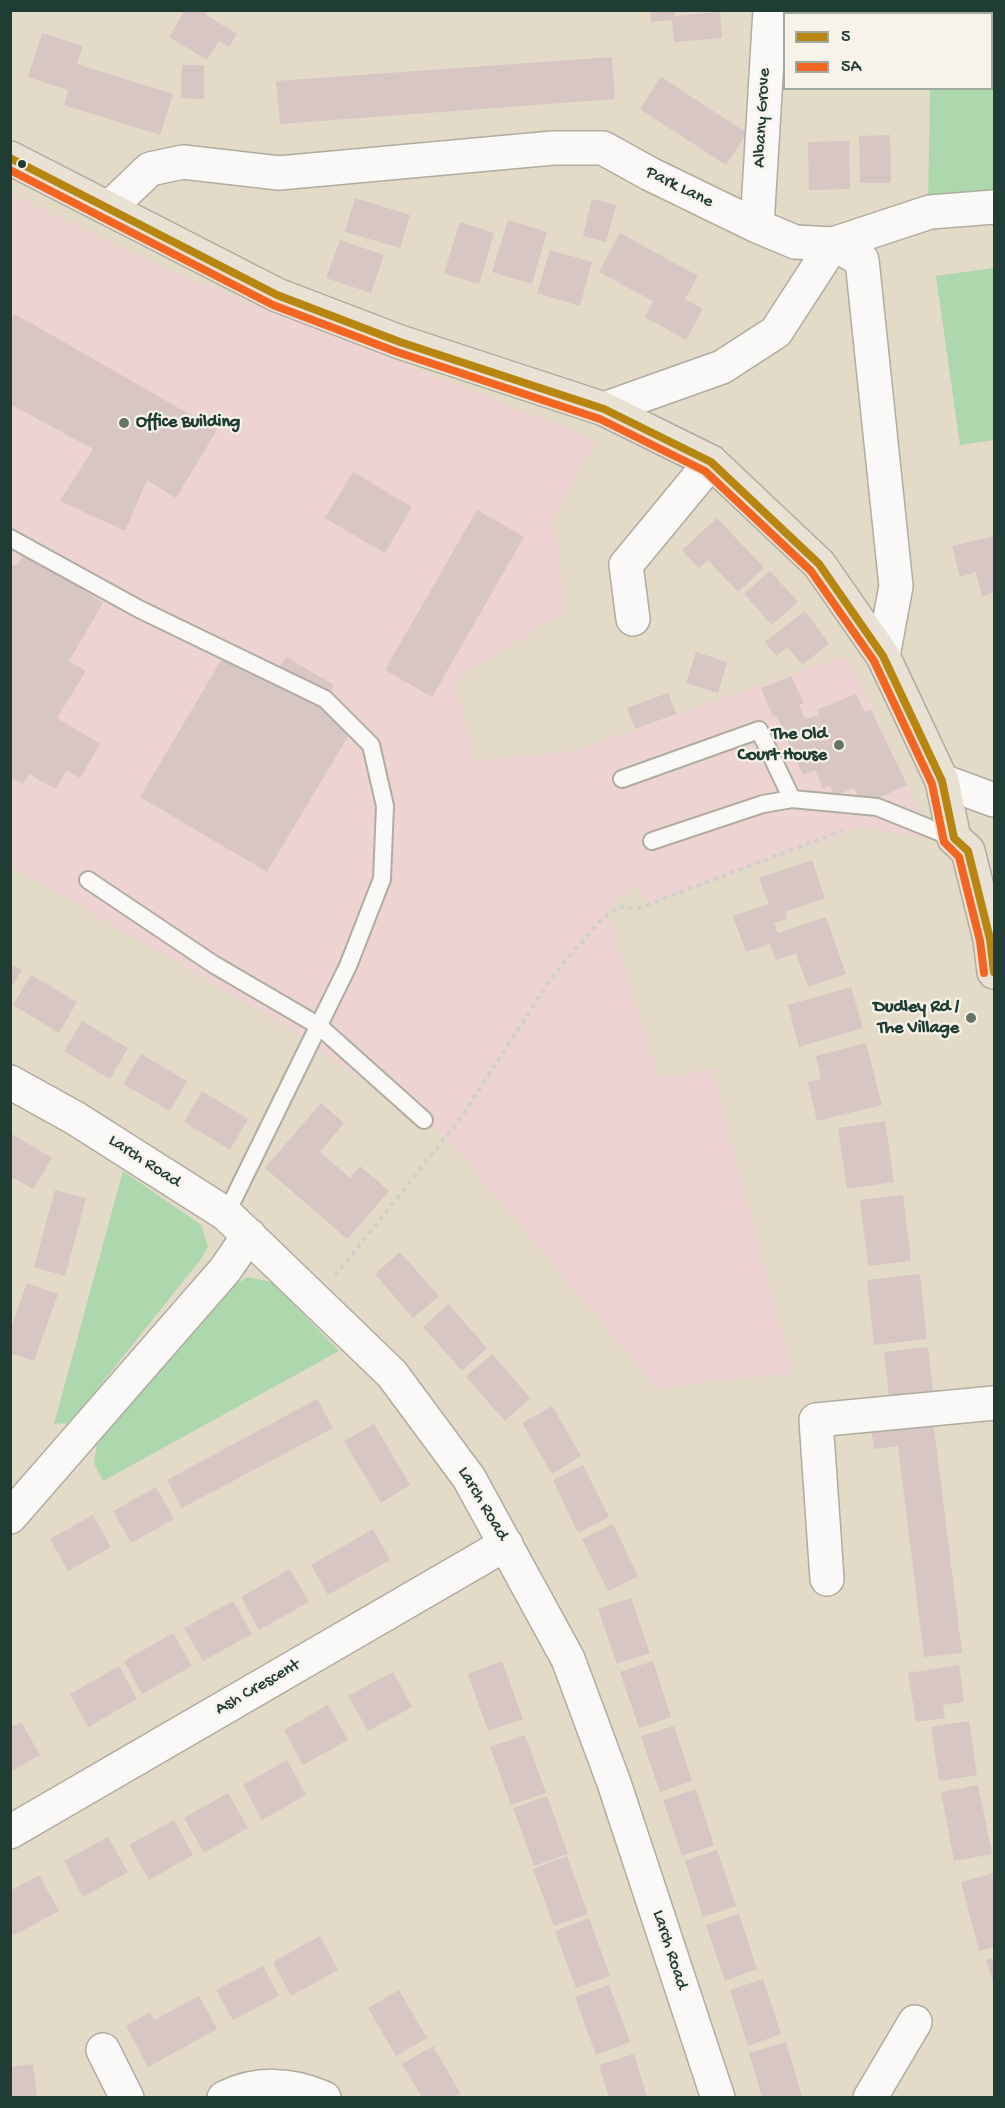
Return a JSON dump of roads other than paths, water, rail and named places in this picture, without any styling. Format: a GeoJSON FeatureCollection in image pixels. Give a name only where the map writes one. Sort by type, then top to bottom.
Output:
{"type":"FeatureCollection","features":[{"type":"Feature","properties":{"kind":"main road"},"geometry":{"type":"LineString","coordinates":[[10,158],[278,295],[400,342],[604,409],[711,462],[819,564],[883,656],[942,781],[954,838],[968,851],[990,939],[994,972]]}},
{"type":"Feature","properties":{"kind":"street","name":"Albany Grove"},"geometry":{"type":"LineString","coordinates":[[757,226],[770,10]]}},
{"type":"Feature","properties":{"kind":"street","name":"Park Lane"},"geometry":{"type":"LineString","coordinates":[[109,208],[150,170],[183,162],[279,172],[553,148],[603,148],[650,174],[757,226],[795,242],[833,244],[862,260],[896,586],[883,656]]}},
{"type":"Feature","properties":{"kind":"street"},"geometry":{"type":"LineString","coordinates":[[604,409],[722,368],[776,332],[833,244],[930,212],[994,207]]}},
{"type":"Feature","properties":{"kind":"street"},"geometry":{"type":"LineString","coordinates":[[633,619],[626,565],[711,462]]}},
{"type":"Feature","properties":{"kind":"street"},"geometry":{"type":"LineString","coordinates":[[942,781],[994,800]]}},
{"type":"Feature","properties":{"kind":"street","name":"Larch Road"},"geometry":{"type":"LineString","coordinates":[[10,1083],[75,1118],[238,1225],[392,1374],[469,1478],[568,1659],[614,1782],[718,2097]]}},
{"type":"Feature","properties":{"kind":"street"},"geometry":{"type":"LineString","coordinates":[[10,1517],[225,1270],[238,1225]]}},
{"type":"Feature","properties":{"kind":"street"},"geometry":{"type":"LineString","coordinates":[[827,1579],[816,1420],[994,1403]]}},
{"type":"Feature","properties":{"kind":"street","name":"Ash Crescent"},"geometry":{"type":"LineString","coordinates":[[10,1832],[506,1544]]}},
{"type":"Feature","properties":{"kind":"street"},"geometry":{"type":"LineString","coordinates":[[870,2097],[915,2022]]}},
{"type":"Feature","properties":{"kind":"street"},"geometry":{"type":"LineString","coordinates":[[103,2049],[127,2097]]}},
{"type":"Feature","properties":{"kind":"street"},"geometry":{"type":"LineString","coordinates":[[224,2097],[262,2086],[286,2086],[324,2097]]}},
{"type":"Feature","properties":{"kind":"lane"},"geometry":{"type":"LineString","coordinates":[[10,538],[139,609],[324,699],[372,745],[385,806],[382,879],[348,966],[319,1026],[238,1225]]}},
{"type":"Feature","properties":{"kind":"lane"},"geometry":{"type":"LineString","coordinates":[[622,779],[759,730],[792,799]]}},
{"type":"Feature","properties":{"kind":"lane"},"geometry":{"type":"LineString","coordinates":[[652,840],[763,804],[792,799],[877,807],[954,838]]}},
{"type":"Feature","properties":{"kind":"lane"},"geometry":{"type":"LineString","coordinates":[[88,880],[213,964],[319,1026],[424,1120]]}},
{"type":"Feature","properties":{"kind":"place","name":"Office Building"},"geometry":{"type":"Point","coordinates":[124,423]}},
{"type":"Feature","properties":{"kind":"place","name":"The Old Court House"},"geometry":{"type":"Point","coordinates":[839,745]}},
{"type":"Feature","properties":{"kind":"place","name":"Dudley Rd / The Village"},"geometry":{"type":"Point","coordinates":[971,1018]}}]}
